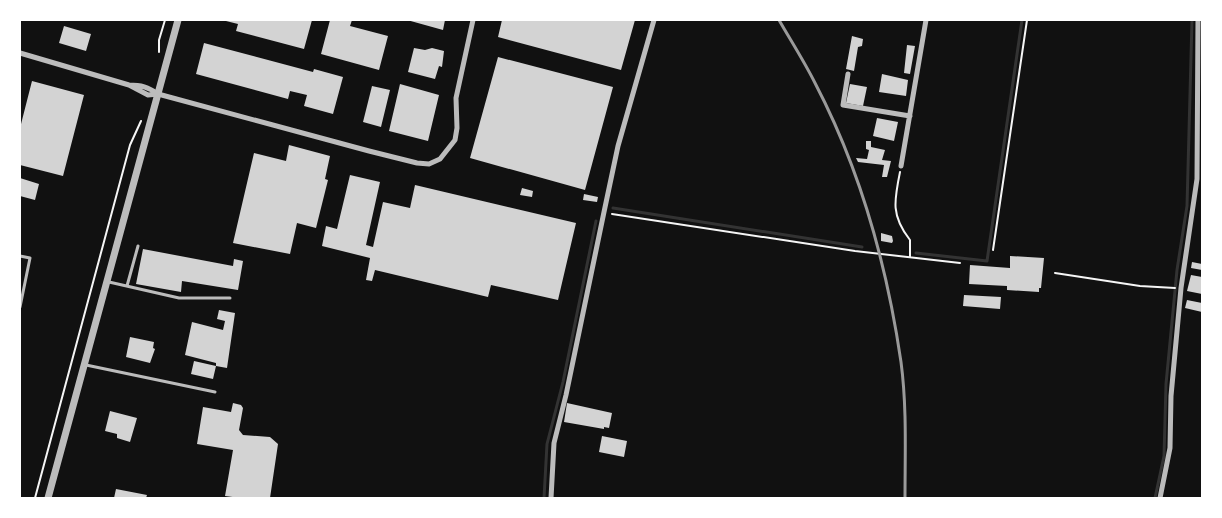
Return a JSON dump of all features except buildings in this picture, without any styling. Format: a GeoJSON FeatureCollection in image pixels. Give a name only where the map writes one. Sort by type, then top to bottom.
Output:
{"type":"FeatureCollection","features":[{"type":"Feature","properties":{"kind":"street"},"geometry":{"type":"LineString","coordinates":[[48,498],[178,20]]}},
{"type":"Feature","properties":{"kind":"street"},"geometry":{"type":"LineString","coordinates":[[20,53],[129,85],[150,88],[158,94],[388,156],[429,164],[440,159],[455,140],[456,98],[473,20]]}},
{"type":"Feature","properties":{"kind":"street"},"geometry":{"type":"LineString","coordinates":[[551,498],[554,443],[618,146],[654,20]]}},
{"type":"Feature","properties":{"kind":"street"},"geometry":{"type":"LineString","coordinates":[[901,166],[926,20]]}},
{"type":"Feature","properties":{"kind":"street"},"geometry":{"type":"LineString","coordinates":[[1160,498],[1170,447],[1171,396],[1181,288],[1197,179],[1198,20]]}},
{"type":"Feature","properties":{"kind":"street"},"geometry":{"type":"LineString","coordinates":[[848,74],[843,105],[910,116]]}},
{"type":"Feature","properties":{"kind":"lane"},"geometry":{"type":"LineString","coordinates":[[127,286],[138,246]]}},
{"type":"Feature","properties":{"kind":"lane"},"geometry":{"type":"LineString","coordinates":[[20,256],[30,258],[20,307]]}},
{"type":"Feature","properties":{"kind":"lane"},"geometry":{"type":"LineString","coordinates":[[107,282],[179,298],[230,298]]}},
{"type":"Feature","properties":{"kind":"lane"},"geometry":{"type":"LineString","coordinates":[[85,364],[215,392]]}},
{"type":"Feature","properties":{"kind":"path"},"geometry":{"type":"LineString","coordinates":[[159,53],[159,40],[165,20]]}},
{"type":"Feature","properties":{"kind":"path"},"geometry":{"type":"LineString","coordinates":[[993,250],[1027,20]]}},
{"type":"Feature","properties":{"kind":"path"},"geometry":{"type":"LineString","coordinates":[[35,498],[130,145],[141,120]]}},
{"type":"Feature","properties":{"kind":"path"},"geometry":{"type":"LineString","coordinates":[[901,166],[895,204],[896,216],[910,240],[910,257]]}},
{"type":"Feature","properties":{"kind":"path"},"geometry":{"type":"LineString","coordinates":[[604,212],[727,232],[960,263]]}},
{"type":"Feature","properties":{"kind":"path"},"geometry":{"type":"LineString","coordinates":[[1055,273],[1140,286],[1176,288]]}},
{"type":"Feature","properties":{"kind":"waterway"},"geometry":{"type":"LineString","coordinates":[[916,253],[987,261],[1022,20]]}},
{"type":"Feature","properties":{"kind":"waterway"},"geometry":{"type":"LineString","coordinates":[[1155,498],[1164,456],[1166,384],[1177,270],[1187,206],[1192,20]]}},
{"type":"Feature","properties":{"kind":"waterway"},"geometry":{"type":"LineString","coordinates":[[613,208],[862,247]]}},
{"type":"Feature","properties":{"kind":"waterway"},"geometry":{"type":"LineString","coordinates":[[544,498],[547,444],[563,382],[596,221]]}},
{"type":"Feature","properties":{"kind":"railway"},"geometry":{"type":"LineString","coordinates":[[779,20],[811,75],[831,116],[858,184],[880,254],[903,379],[905,498]]}}]}
